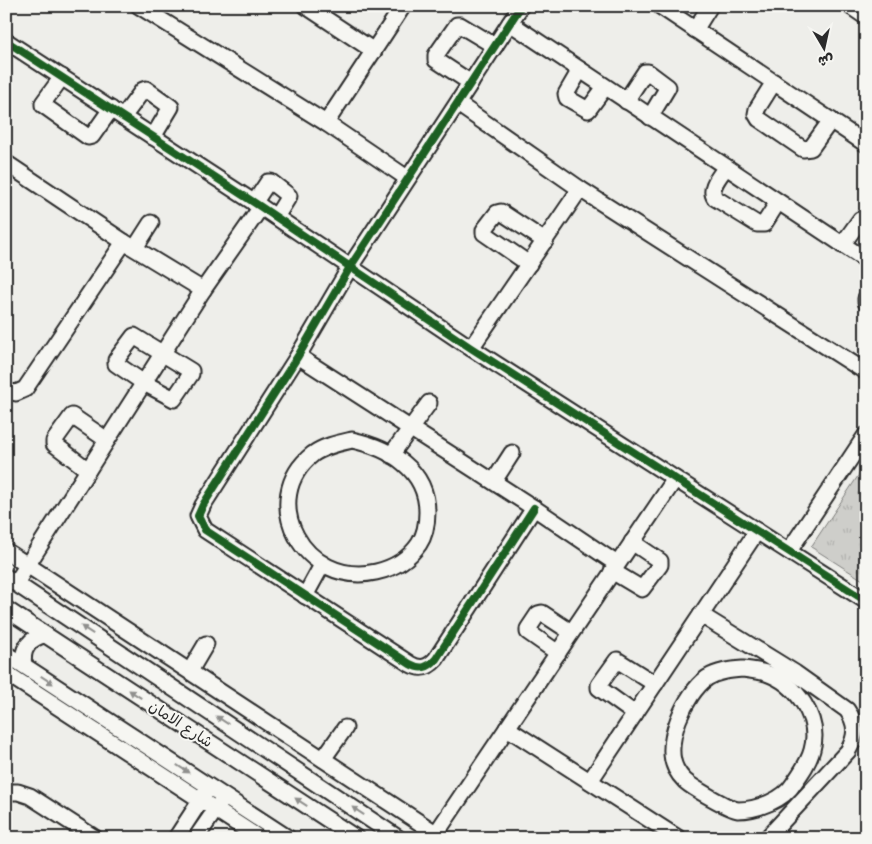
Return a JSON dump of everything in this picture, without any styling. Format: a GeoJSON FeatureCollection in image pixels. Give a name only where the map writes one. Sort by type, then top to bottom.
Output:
{"type":"FeatureCollection","features":[{"type":"Feature","properties":{"kind":"street"},"geometry":{"type":"LineString","coordinates":[[139,6],[326,123],[407,178]]}},
{"type":"Feature","properties":{"kind":"street"},"geometry":{"type":"LineString","coordinates":[[306,6],[374,50]]}},
{"type":"Feature","properties":{"kind":"street"},"geometry":{"type":"LineString","coordinates":[[326,123],[403,6]]}},
{"type":"Feature","properties":{"kind":"street"},"geometry":{"type":"LineString","coordinates":[[521,6],[350,266],[298,356],[203,505],[198,516],[205,530],[410,664],[417,668],[424,668],[431,665],[436,659],[534,508]]}},
{"type":"Feature","properties":{"kind":"street"},"geometry":{"type":"LineString","coordinates":[[660,6],[866,144]]}},
{"type":"Feature","properties":{"kind":"street"},"geometry":{"type":"LineString","coordinates":[[695,30],[710,6]]}},
{"type":"Feature","properties":{"kind":"street"},"geometry":{"type":"LineString","coordinates":[[850,6],[866,17]]}},
{"type":"Feature","properties":{"kind":"street"},"geometry":{"type":"LineString","coordinates":[[510,23],[866,260]]}},
{"type":"Feature","properties":{"kind":"street"},"geometry":{"type":"LineString","coordinates":[[471,83],[436,60],[436,55],[440,48],[457,25],[495,46]]}},
{"type":"Feature","properties":{"kind":"street"},"geometry":{"type":"LineString","coordinates":[[6,41],[276,217],[471,348],[866,602]]}},
{"type":"Feature","properties":{"kind":"street"},"geometry":{"type":"LineString","coordinates":[[580,70],[566,94],[567,98],[588,110],[605,87]]}},
{"type":"Feature","properties":{"kind":"street"},"geometry":{"type":"LineString","coordinates":[[626,101],[645,72],[648,72],[668,87],[650,117]]}},
{"type":"Feature","properties":{"kind":"street"},"geometry":{"type":"LineString","coordinates":[[62,77],[43,105],[88,137],[92,136],[146,89],[170,107],[153,137]]}},
{"type":"Feature","properties":{"kind":"street"},"geometry":{"type":"LineString","coordinates":[[774,82],[757,109],[756,114],[759,119],[803,149],[811,148],[831,120]]}},
{"type":"Feature","properties":{"kind":"street"},"geometry":{"type":"LineString","coordinates":[[458,104],[580,189],[866,372]]}},
{"type":"Feature","properties":{"kind":"street"},"geometry":{"type":"LineString","coordinates":[[6,163],[129,245],[204,290]]}},
{"type":"Feature","properties":{"kind":"street"},"geometry":{"type":"LineString","coordinates":[[726,167],[713,189],[712,194],[715,198],[761,225],[764,224],[778,202]]}},
{"type":"Feature","properties":{"kind":"street"},"geometry":{"type":"LineString","coordinates":[[276,217],[289,196],[271,182],[268,182],[257,205],[204,290],[28,564],[11,580],[398,838]]}},
{"type":"Feature","properties":{"kind":"street"},"geometry":{"type":"LineString","coordinates":[[471,348],[580,189]]}},
{"type":"Feature","properties":{"kind":"street"},"geometry":{"type":"LineString","coordinates":[[529,264],[484,233],[484,230],[497,213],[501,212],[545,241]]}},
{"type":"Feature","properties":{"kind":"street"},"geometry":{"type":"LineString","coordinates":[[842,245],[860,220],[866,222]]}},
{"type":"Feature","properties":{"kind":"street"},"geometry":{"type":"LineString","coordinates":[[6,391],[16,393],[25,389],[129,245],[151,223]]}},
{"type":"Feature","properties":{"kind":"street"},"geometry":{"type":"LineString","coordinates":[[134,336],[191,371],[191,374],[174,399],[144,383],[116,364],[116,360],[134,336]]}},
{"type":"Feature","properties":{"kind":"street"},"geometry":{"type":"LineString","coordinates":[[298,356],[534,508],[642,589],[660,565],[660,561],[632,542]]}},
{"type":"Feature","properties":{"kind":"street"},"geometry":{"type":"LineString","coordinates":[[391,455],[429,403]]}},
{"type":"Feature","properties":{"kind":"street"},"geometry":{"type":"LineString","coordinates":[[88,470],[54,444],[54,441],[72,416],[107,440]]}},
{"type":"Feature","properties":{"kind":"street"},"geometry":{"type":"LineString","coordinates":[[789,551],[866,435]]}},
{"type":"Feature","properties":{"kind":"street"},"geometry":{"type":"LineString","coordinates":[[352,440],[372,444],[407,464],[420,481],[427,501],[427,522],[420,543],[407,559],[387,570],[366,574],[345,573],[322,566],[303,549],[292,530],[288,510],[290,489],[298,470],[314,454],[331,445],[352,440]]}},
{"type":"Feature","properties":{"kind":"street"},"geometry":{"type":"LineString","coordinates":[[494,482],[512,453]]}},
{"type":"Feature","properties":{"kind":"street"},"geometry":{"type":"LineString","coordinates":[[6,551],[437,836],[571,632],[675,479]]}},
{"type":"Feature","properties":{"kind":"street"},"geometry":{"type":"LineString","coordinates":[[590,781],[757,531]]}},
{"type":"Feature","properties":{"kind":"street"},"geometry":{"type":"LineString","coordinates":[[305,596],[322,566]]}},
{"type":"Feature","properties":{"kind":"street","name":"شارع الامان"},"geometry":{"type":"LineString","coordinates":[[6,609],[356,838]]}},
{"type":"Feature","properties":{"kind":"street"},"geometry":{"type":"LineString","coordinates":[[558,652],[528,632],[528,629],[538,614],[542,613],[571,632]]}},
{"type":"Feature","properties":{"kind":"street"},"geometry":{"type":"LineString","coordinates":[[701,615],[791,679],[847,710],[855,726],[855,735],[848,751],[767,838]]}},
{"type":"Feature","properties":{"kind":"street"},"geometry":{"type":"LineString","coordinates":[[24,665],[23,654],[28,645],[35,638],[45,635]]}},
{"type":"Feature","properties":{"kind":"street"},"geometry":{"type":"LineString","coordinates":[[190,672],[206,644]]}},
{"type":"Feature","properties":{"kind":"street"},"geometry":{"type":"LineString","coordinates":[[6,654],[288,838]]}},
{"type":"Feature","properties":{"kind":"street"},"geometry":{"type":"LineString","coordinates":[[635,714],[599,688],[598,685],[616,660],[655,684]]}},
{"type":"Feature","properties":{"kind":"street"},"geometry":{"type":"LineString","coordinates":[[744,669],[791,679],[812,720],[814,734],[812,749],[807,763],[790,789],[766,804],[751,809],[736,810],[694,788],[683,780],[676,769],[672,756],[673,743],[679,719],[690,694],[708,678],[725,670],[744,669]]}},
{"type":"Feature","properties":{"kind":"street"},"geometry":{"type":"LineString","coordinates":[[6,673],[259,838]]}},
{"type":"Feature","properties":{"kind":"street"},"geometry":{"type":"LineString","coordinates":[[323,759],[345,728]]}},
{"type":"Feature","properties":{"kind":"street"},"geometry":{"type":"LineString","coordinates":[[507,728],[678,838]]}},
{"type":"Feature","properties":{"kind":"street"},"geometry":{"type":"LineString","coordinates":[[176,838],[210,786]]}},
{"type":"Feature","properties":{"kind":"street"},"geometry":{"type":"LineString","coordinates":[[790,789],[804,798]]}},
{"type":"Feature","properties":{"kind":"street"},"geometry":{"type":"LineString","coordinates":[[6,792],[18,792],[30,796],[95,838]]}},
{"type":"Feature","properties":{"kind":"street"},"geometry":{"type":"LineString","coordinates":[[196,838],[225,797]]}},
{"type":"Feature","properties":{"kind":"green space"},"geometry":{"type":"Polygon","coordinates":[[[866,464],[866,582],[811,547],[866,464]]]}},
{"type":"Feature","properties":{"kind":"cycle path"},"geometry":{"type":"LineString","coordinates":[[521,6],[350,267],[298,356],[203,505],[198,516],[205,530],[410,664],[421,667],[427,666],[436,659],[534,508]]}},
{"type":"Feature","properties":{"kind":"cycle path"},"geometry":{"type":"LineString","coordinates":[[6,41],[261,207],[471,348],[866,601]]}}]}
